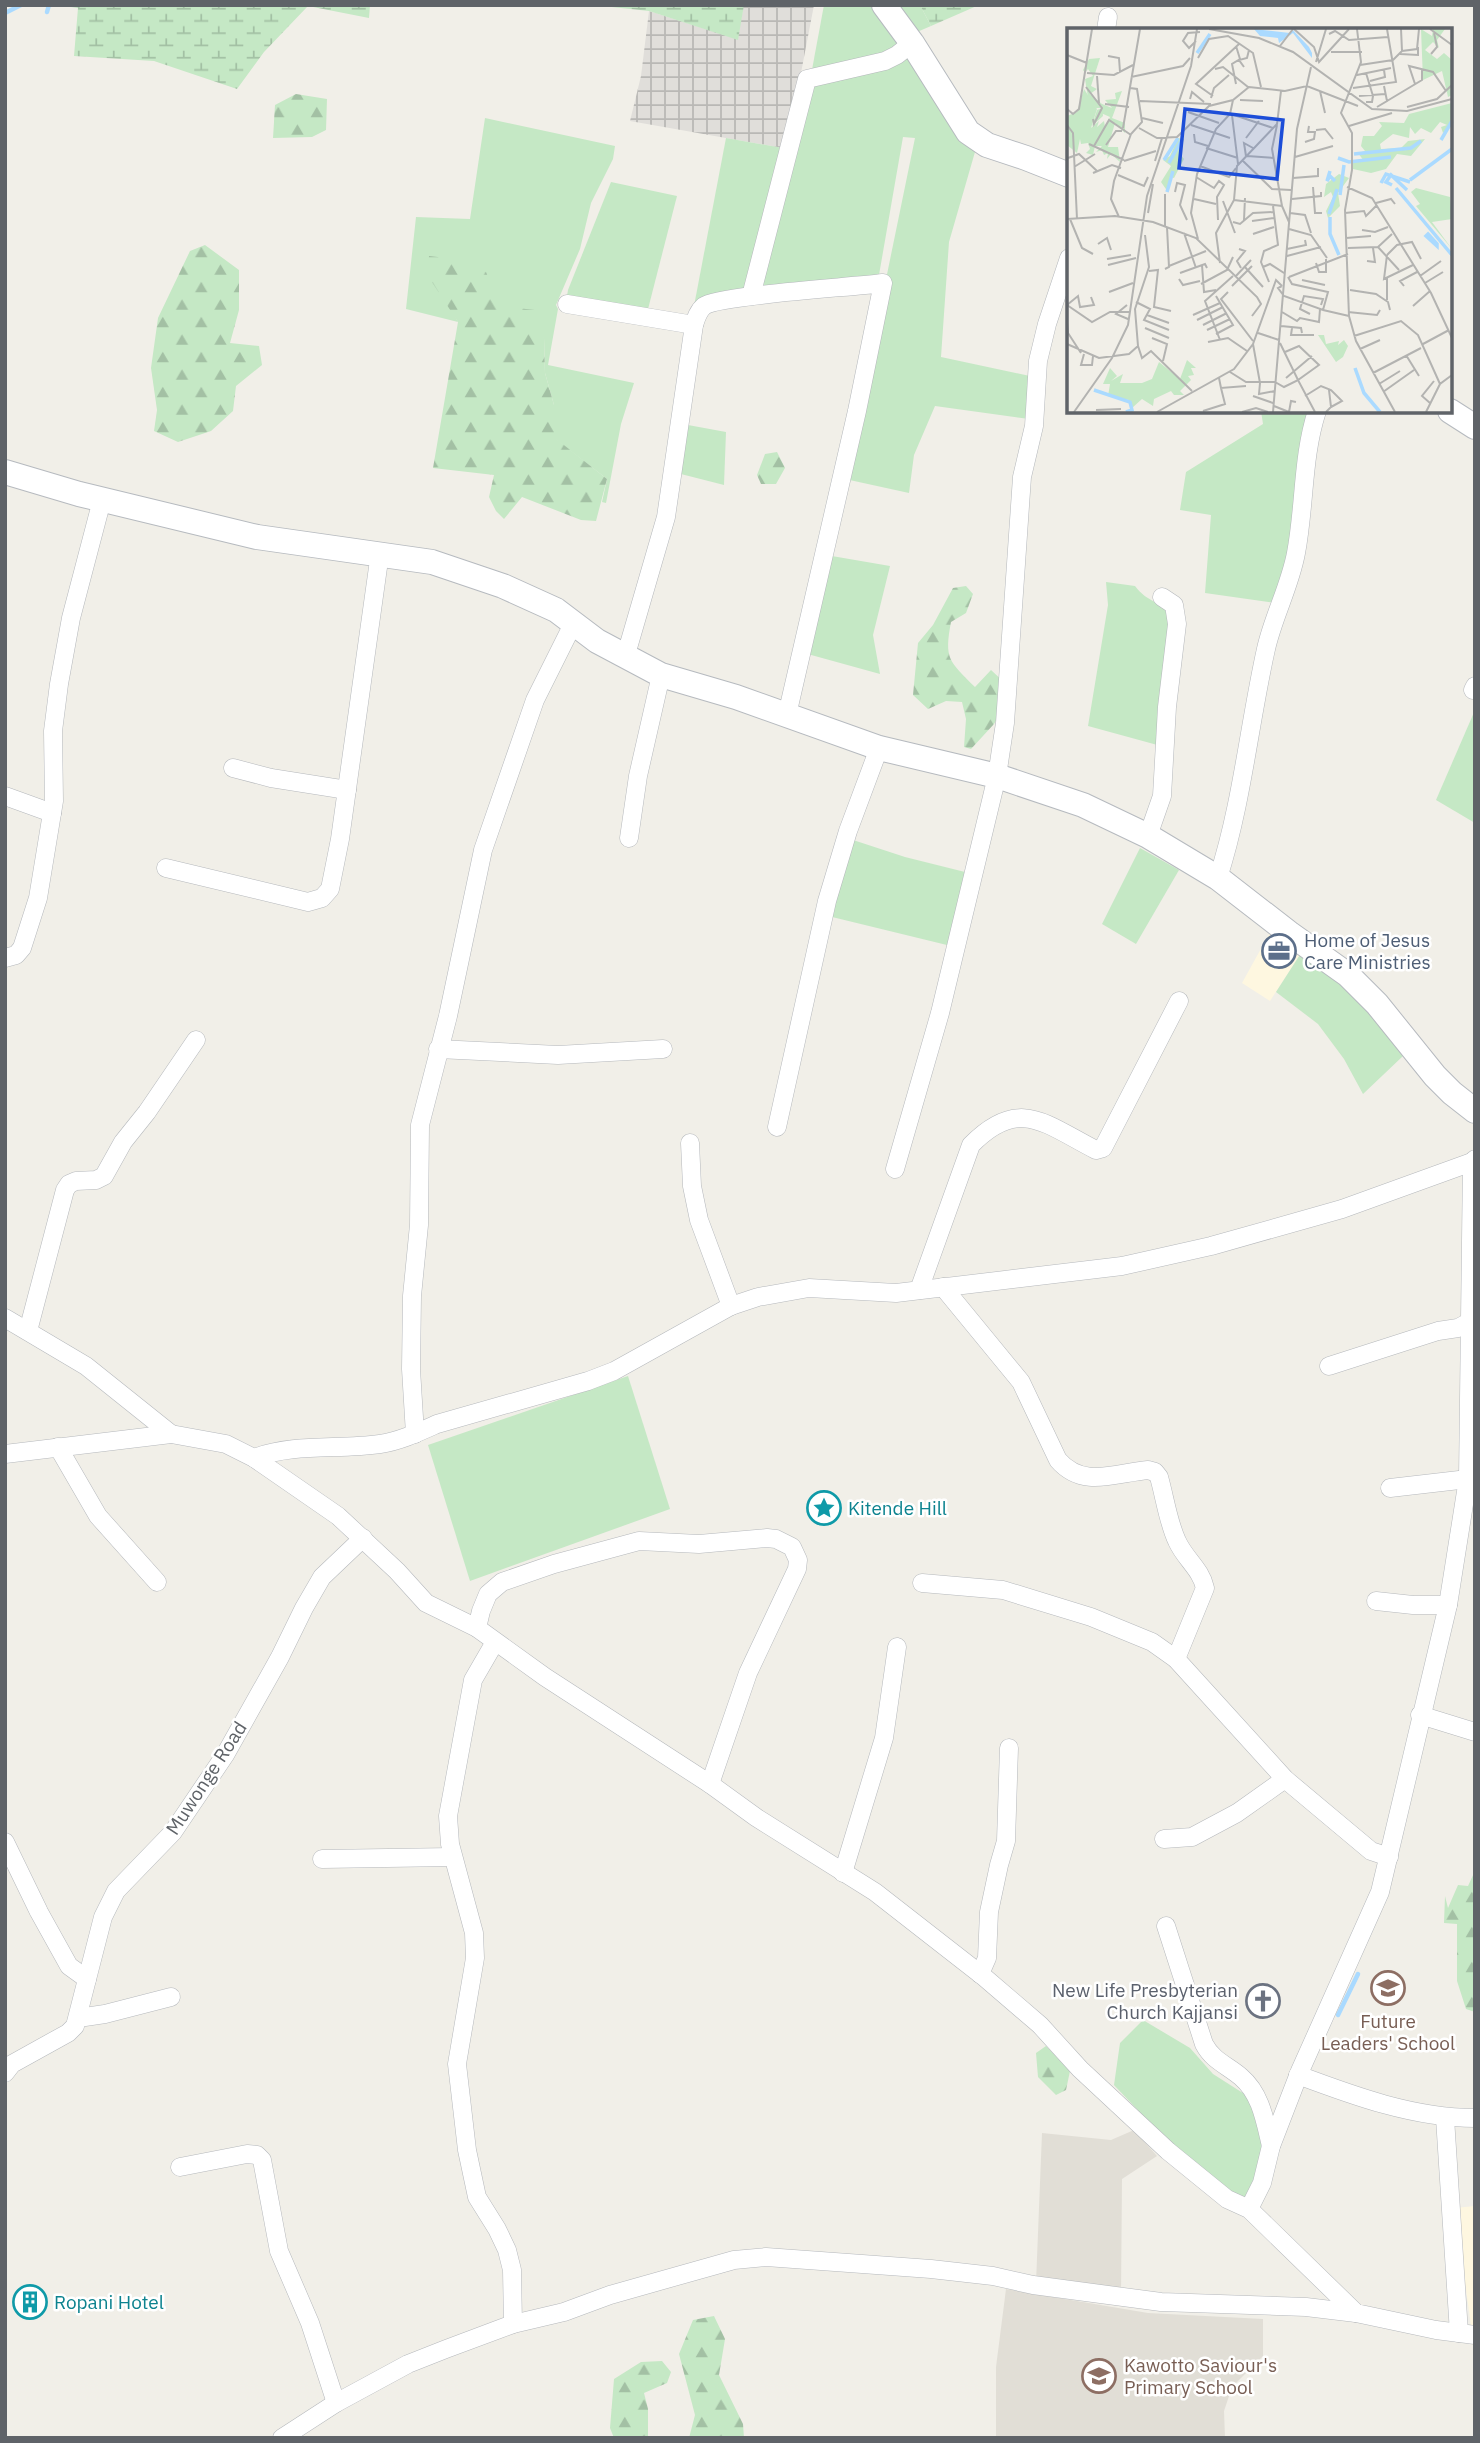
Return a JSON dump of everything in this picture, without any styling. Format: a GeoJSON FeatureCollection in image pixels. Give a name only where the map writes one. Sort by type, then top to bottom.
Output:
{"type":"FeatureCollection","features":[{"type":"Feature","properties":{"kind":"street"},"geometry":{"type":"LineString","coordinates":[[884,5],[912,43],[968,132],[987,145],[1067,174]]}},
{"type":"Feature","properties":{"kind":"street"},"geometry":{"type":"LineString","coordinates":[[751,296],[807,79],[885,61],[912,43]]}},
{"type":"Feature","properties":{"kind":"street"},"geometry":{"type":"LineString","coordinates":[[895,1169],[940,1013],[997,776],[1008,685],[1022,477],[1034,426],[1038,361],[1046,324],[1067,264]]}},
{"type":"Feature","properties":{"kind":"street"},"geometry":{"type":"LineString","coordinates":[[625,658],[666,517],[694,325],[698,314],[708,304],[751,296],[883,283],[857,411],[787,715]]}},
{"type":"Feature","properties":{"kind":"street"},"geometry":{"type":"LineString","coordinates":[[567,304],[694,325]]}},
{"type":"Feature","properties":{"kind":"street"},"geometry":{"type":"LineString","coordinates":[[1452,412],[1475,427]]}},
{"type":"Feature","properties":{"kind":"street"},"geometry":{"type":"LineString","coordinates":[[1218,878],[1231,838],[1266,648],[1296,557],[1305,496],[1307,449],[1316,413]]}},
{"type":"Feature","properties":{"kind":"street"},"geometry":{"type":"LineString","coordinates":[[5,472],[102,500],[257,537],[432,562],[503,586],[556,610],[597,641],[661,675],[736,697],[879,748],[997,776],[1083,805],[1149,836],[1218,878],[1348,975],[1377,1004],[1435,1076],[1475,1111]]}},
{"type":"Feature","properties":{"kind":"street"},"geometry":{"type":"LineString","coordinates":[[5,958],[16,955],[22,948],[34,911],[52,813],[53,731],[59,684],[71,618],[102,500]]}},
{"type":"Feature","properties":{"kind":"street"},"geometry":{"type":"LineString","coordinates":[[166,868],[314,901],[322,898],[330,889],[347,790],[380,553]]}},
{"type":"Feature","properties":{"kind":"street"},"geometry":{"type":"LineString","coordinates":[[1149,836],[1162,796],[1167,707],[1177,624],[1174,605],[1162,597]]}},
{"type":"Feature","properties":{"kind":"street"},"geometry":{"type":"LineString","coordinates":[[415,1434],[411,1368],[412,1296],[419,1225],[420,1125],[448,1016],[482,850],[535,700],[574,622]]}},
{"type":"Feature","properties":{"kind":"street"},"geometry":{"type":"LineString","coordinates":[[629,838],[638,776],[661,675]]}},
{"type":"Feature","properties":{"kind":"street"},"geometry":{"type":"LineString","coordinates":[[777,1127],[827,901],[848,831],[879,748]]}},
{"type":"Feature","properties":{"kind":"street"},"geometry":{"type":"LineString","coordinates":[[233,768],[271,778],[347,790]]}},
{"type":"Feature","properties":{"kind":"street"},"geometry":{"type":"LineString","coordinates":[[5,796],[52,813]]}},
{"type":"Feature","properties":{"kind":"street"},"geometry":{"type":"LineString","coordinates":[[919,1290],[971,1145],[1006,1119],[1018,1117],[1034,1119],[1096,1150],[1103,1148],[1179,1001]]}},
{"type":"Feature","properties":{"kind":"street"},"geometry":{"type":"LineString","coordinates":[[29,1331],[65,1189],[76,1181],[96,1180],[104,1176],[123,1142],[148,1112],[196,1040]]}},
{"type":"Feature","properties":{"kind":"street"},"geometry":{"type":"LineString","coordinates":[[438,1049],[558,1055],[663,1049]]}},
{"type":"Feature","properties":{"kind":"street"},"geometry":{"type":"LineString","coordinates":[[690,1143],[692,1186],[699,1220],[731,1306]]}},
{"type":"Feature","properties":{"kind":"street"},"geometry":{"type":"LineString","coordinates":[[254,1458],[282,1450],[380,1444],[438,1424],[588,1381],[614,1371],[731,1306],[792,1289],[895,1293],[1122,1266],[1211,1246],[1342,1209],[1474,1161],[1468,1479],[1438,1653],[1420,1715],[1380,1892],[1298,2075],[1272,2146],[1262,2183],[1249,2209]]}},
{"type":"Feature","properties":{"kind":"street"},"geometry":{"type":"LineString","coordinates":[[943,1287],[1021,1382],[1058,1460],[1066,1470],[1086,1478],[1148,1470],[1155,1472],[1159,1478],[1177,1541],[1199,1572],[1205,1588],[1176,1659]]}},
{"type":"Feature","properties":{"kind":"street"},"geometry":{"type":"LineString","coordinates":[[5,1318],[86,1366],[171,1434]]}},
{"type":"Feature","properties":{"kind":"street"},"geometry":{"type":"LineString","coordinates":[[1329,1366],[1473,1322]]}},
{"type":"Feature","properties":{"kind":"street"},"geometry":{"type":"LineString","coordinates":[[5,1454],[171,1434],[226,1444],[254,1458],[338,1516],[397,1571],[426,1603],[477,1628],[757,1818],[875,1892],[1041,2025],[1080,2069],[1168,2151],[1227,2199],[1249,2209],[1356,2313]]}},
{"type":"Feature","properties":{"kind":"street"},"geometry":{"type":"LineString","coordinates":[[58,1447],[97,1516],[157,1582]]}},
{"type":"Feature","properties":{"kind":"street"},"geometry":{"type":"LineString","coordinates":[[1390,1488],[1468,1479]]}},
{"type":"Feature","properties":{"kind":"street","name":"Muwonge Road"},"geometry":{"type":"LineString","coordinates":[[78,2018],[103,1917],[116,1891],[173,1832],[225,1755],[322,1577],[363,1538]]}},
{"type":"Feature","properties":{"kind":"street"},"geometry":{"type":"LineString","coordinates":[[477,1628],[488,1594],[502,1582],[554,1564],[639,1541],[699,1544],[767,1538],[776,1539],[792,1547],[798,1560],[797,1569],[748,1673],[710,1784]]}},
{"type":"Feature","properties":{"kind":"street"},"geometry":{"type":"LineString","coordinates":[[922,1583],[1003,1590],[1091,1617],[1152,1642],[1176,1659],[1285,1779],[1371,1851],[1389,1857]]}},
{"type":"Feature","properties":{"kind":"street"},"geometry":{"type":"LineString","coordinates":[[1376,1601],[1448,1605]]}},
{"type":"Feature","properties":{"kind":"street"},"geometry":{"type":"LineString","coordinates":[[495,1642],[473,1680],[448,1816],[452,1857],[474,1933],[475,1958],[457,2064],[467,2150],[477,2197],[498,2229],[507,2250],[512,2270],[513,2324]]}},
{"type":"Feature","properties":{"kind":"street"},"geometry":{"type":"LineString","coordinates":[[843,1873],[884,1738],[897,1647]]}},
{"type":"Feature","properties":{"kind":"street"},"geometry":{"type":"LineString","coordinates":[[1420,1715],[1475,1732]]}},
{"type":"Feature","properties":{"kind":"street"},"geometry":{"type":"LineString","coordinates":[[980,1974],[987,1958],[989,1912],[1006,1841],[1009,1748]]}},
{"type":"Feature","properties":{"kind":"street"},"geometry":{"type":"LineString","coordinates":[[1164,1839],[1192,1837],[1237,1813],[1285,1779]]}},
{"type":"Feature","properties":{"kind":"street"},"geometry":{"type":"LineString","coordinates":[[5,1842],[69,1966],[87,1979]]}},
{"type":"Feature","properties":{"kind":"street"},"geometry":{"type":"LineString","coordinates":[[322,1859],[452,1857]]}},
{"type":"Feature","properties":{"kind":"street"},"geometry":{"type":"LineString","coordinates":[[1166,1926],[1204,2044],[1216,2061],[1251,2087],[1259,2101],[1272,2146]]}},
{"type":"Feature","properties":{"kind":"street"},"geometry":{"type":"LineString","coordinates":[[5,2073],[12,2064],[68,2033],[78,2018],[171,1997]]}},
{"type":"Feature","properties":{"kind":"street"},"geometry":{"type":"LineString","coordinates":[[1298,2075],[1352,2095],[1445,2118],[1475,2118]]}},
{"type":"Feature","properties":{"kind":"street"},"geometry":{"type":"LineString","coordinates":[[282,2438],[336,2403],[408,2364],[513,2324],[564,2312],[610,2295],[734,2260],[766,2257],[959,2271],[1112,2297],[1161,2302],[1306,2307],[1356,2313],[1467,2334],[1445,2118]]}},
{"type":"Feature","properties":{"kind":"street"},"geometry":{"type":"LineString","coordinates":[[180,2167],[247,2154],[257,2155],[262,2160],[279,2251],[310,2323],[336,2403]]}},
{"type":"Feature","properties":{"kind":"shaded area"},"geometry":{"type":"Polygon","coordinates":[[[744,5],[814,5],[783,148],[630,121],[641,76],[649,11],[737,39],[744,5]]]}},
{"type":"Feature","properties":{"kind":"shaded area"},"geometry":{"type":"Polygon","coordinates":[[[1273,927],[1303,950],[1270,1001],[1242,983],[1273,927]]]}},
{"type":"Feature","properties":{"kind":"shaded area"},"geometry":{"type":"Polygon","coordinates":[[[1134,2130],[1157,2156],[1122,2179],[1121,2296],[1036,2283],[1042,2133],[1111,2140],[1134,2130]]]}},
{"type":"Feature","properties":{"kind":"shaded area"},"geometry":{"type":"Polygon","coordinates":[[[1475,2206],[1475,2327],[1471,2326],[1455,2208],[1475,2206]]]}},
{"type":"Feature","properties":{"kind":"shaded area"},"geometry":{"type":"Polygon","coordinates":[[[1006,2289],[1148,2313],[1263,2319],[1263,2356],[1232,2387],[1224,2411],[1225,2438],[996,2438],[996,2367],[1006,2289]]]}},
{"type":"Feature","properties":{"kind":"green space"},"geometry":{"type":"Polygon","coordinates":[[[57,5],[370,5],[369,18],[308,6],[264,52],[237,89],[154,61],[74,56],[78,8],[57,5]]]}},
{"type":"Feature","properties":{"kind":"green space"},"geometry":{"type":"Polygon","coordinates":[[[593,5],[744,5],[738,40],[649,11],[593,5]]]}},
{"type":"Feature","properties":{"kind":"green space"},"geometry":{"type":"Polygon","coordinates":[[[824,5],[873,5],[901,40],[892,53],[811,75],[824,5]]]}},
{"type":"Feature","properties":{"kind":"green space"},"geometry":{"type":"Polygon","coordinates":[[[890,5],[920,5],[931,26],[910,35],[890,5]]]}},
{"type":"Feature","properties":{"kind":"green space"},"geometry":{"type":"Polygon","coordinates":[[[920,5],[979,5],[931,26],[920,5]]]}},
{"type":"Feature","properties":{"kind":"green space"},"geometry":{"type":"Polygon","coordinates":[[[911,54],[977,145],[949,242],[941,357],[1030,376],[1029,419],[935,406],[914,455],[909,493],[845,479],[915,138],[903,137],[879,275],[756,292],[811,87],[911,54]]]}},
{"type":"Feature","properties":{"kind":"green space"},"geometry":{"type":"Polygon","coordinates":[[[296,94],[327,99],[326,130],[312,137],[273,138],[275,105],[296,94]]]}},
{"type":"Feature","properties":{"kind":"green space"},"geometry":{"type":"Polygon","coordinates":[[[485,118],[615,146],[613,159],[591,203],[580,249],[556,305],[558,309],[548,365],[634,383],[621,424],[606,503],[602,502],[607,479],[554,438],[554,405],[545,373],[544,338],[451,309],[458,322],[406,309],[416,217],[470,219],[485,118]]]}},
{"type":"Feature","properties":{"kind":"green space"},"geometry":{"type":"Polygon","coordinates":[[[726,138],[783,148],[746,297],[694,306],[726,138]]]}},
{"type":"Feature","properties":{"kind":"green space"},"geometry":{"type":"Polygon","coordinates":[[[611,182],[677,196],[647,313],[567,296],[611,182]]]}},
{"type":"Feature","properties":{"kind":"green space"},"geometry":{"type":"Polygon","coordinates":[[[205,245],[239,270],[239,310],[230,343],[259,346],[262,365],[236,386],[233,411],[211,431],[178,442],[154,431],[157,410],[151,368],[158,318],[190,251],[205,245]]]}},
{"type":"Feature","properties":{"kind":"green space"},"geometry":{"type":"Polygon","coordinates":[[[429,256],[455,259],[486,272],[500,306],[535,310],[544,338],[545,373],[554,405],[555,438],[607,479],[596,521],[581,520],[522,497],[504,519],[496,511],[489,497],[494,475],[433,468],[458,322],[428,276],[429,256]]]}},
{"type":"Feature","properties":{"kind":"green space"},"geometry":{"type":"Polygon","coordinates":[[[1261,413],[1313,413],[1294,559],[1276,603],[1205,593],[1211,515],[1180,510],[1186,472],[1263,424],[1261,413]]]}},
{"type":"Feature","properties":{"kind":"green space"},"geometry":{"type":"Polygon","coordinates":[[[688,425],[726,432],[724,485],[677,473],[688,425]]]}},
{"type":"Feature","properties":{"kind":"green space"},"geometry":{"type":"Polygon","coordinates":[[[777,452],[785,468],[776,484],[761,484],[757,475],[765,454],[777,452]]]}},
{"type":"Feature","properties":{"kind":"green space"},"geometry":{"type":"Polygon","coordinates":[[[826,555],[890,566],[873,635],[880,674],[804,653],[826,555]]]}},
{"type":"Feature","properties":{"kind":"green space"},"geometry":{"type":"Polygon","coordinates":[[[1106,582],[1135,586],[1170,613],[1161,746],[1088,726],[1108,605],[1106,582]]]}},
{"type":"Feature","properties":{"kind":"green space"},"geometry":{"type":"Polygon","coordinates":[[[966,586],[973,594],[966,613],[951,622],[948,644],[951,659],[975,687],[991,670],[1012,694],[994,724],[971,749],[964,747],[966,719],[962,702],[946,701],[928,709],[913,695],[918,643],[933,625],[953,588],[966,586]]]}},
{"type":"Feature","properties":{"kind":"green space"},"geometry":{"type":"Polygon","coordinates":[[[1475,710],[1475,823],[1436,800],[1475,710]]]}},
{"type":"Feature","properties":{"kind":"green space"},"geometry":{"type":"Polygon","coordinates":[[[850,839],[905,857],[965,872],[951,946],[828,916],[850,839]]]}},
{"type":"Feature","properties":{"kind":"green space"},"geometry":{"type":"Polygon","coordinates":[[[1140,848],[1179,870],[1136,944],[1102,924],[1140,848]]]}},
{"type":"Feature","properties":{"kind":"green space"},"geometry":{"type":"Polygon","coordinates":[[[1303,950],[1380,1021],[1403,1056],[1363,1094],[1344,1059],[1318,1024],[1276,992],[1303,950]]]}},
{"type":"Feature","properties":{"kind":"green space"},"geometry":{"type":"Polygon","coordinates":[[[628,1376],[670,1509],[470,1581],[428,1445],[628,1376]]]}},
{"type":"Feature","properties":{"kind":"green space"},"geometry":{"type":"Polygon","coordinates":[[[1474,1873],[1475,2012],[1466,2009],[1457,1981],[1457,1924],[1444,1923],[1445,1896],[1448,1908],[1458,1885],[1468,1886],[1474,1873]]]}},
{"type":"Feature","properties":{"kind":"green space"},"geometry":{"type":"Polygon","coordinates":[[[1143,2020],[1190,2048],[1213,2074],[1246,2095],[1259,2115],[1265,2156],[1251,2198],[1239,2197],[1166,2140],[1114,2085],[1120,2043],[1143,2020]]]}},
{"type":"Feature","properties":{"kind":"green space"},"geometry":{"type":"Polygon","coordinates":[[[1046,2046],[1070,2071],[1066,2090],[1056,2095],[1038,2077],[1036,2053],[1046,2046]]]}},
{"type":"Feature","properties":{"kind":"green space"},"geometry":{"type":"Polygon","coordinates":[[[714,2316],[725,2339],[719,2375],[743,2424],[744,2438],[689,2438],[695,2415],[679,2354],[693,2320],[714,2316]]]}},
{"type":"Feature","properties":{"kind":"green space"},"geometry":{"type":"Polygon","coordinates":[[[662,2361],[671,2372],[667,2383],[644,2393],[648,2409],[648,2436],[653,2438],[614,2438],[610,2428],[614,2379],[641,2362],[662,2361]]]}},
{"type":"Feature","properties":{"kind":"waterway"},"geometry":{"type":"LineString","coordinates":[[5,13],[21,5]]}},
{"type":"Feature","properties":{"kind":"waterway"},"geometry":{"type":"LineString","coordinates":[[47,12],[49,5]]}},
{"type":"Feature","properties":{"kind":"waterway"},"geometry":{"type":"LineString","coordinates":[[1338,2015],[1358,1974]]}},
{"type":"Feature","properties":{"kind":"place","name":"Home of Jesus Care Ministries"},"geometry":{"type":"Point","coordinates":[1279,951]}},
{"type":"Feature","properties":{"kind":"place","name":"Kitende Hill"},"geometry":{"type":"Point","coordinates":[824,1508]}},
{"type":"Feature","properties":{"kind":"place","name":"Future Leaders' School"},"geometry":{"type":"Point","coordinates":[1388,1988]}},
{"type":"Feature","properties":{"kind":"place","name":"New Life Presbyterian Church Kajjansi"},"geometry":{"type":"Point","coordinates":[1263,2001]}},
{"type":"Feature","properties":{"kind":"place","name":"Ropani Hotel"},"geometry":{"type":"Point","coordinates":[30,2302]}},
{"type":"Feature","properties":{"kind":"place","name":"Kawotto Saviour's Primary School"},"geometry":{"type":"Point","coordinates":[1099,2376]}}]}
